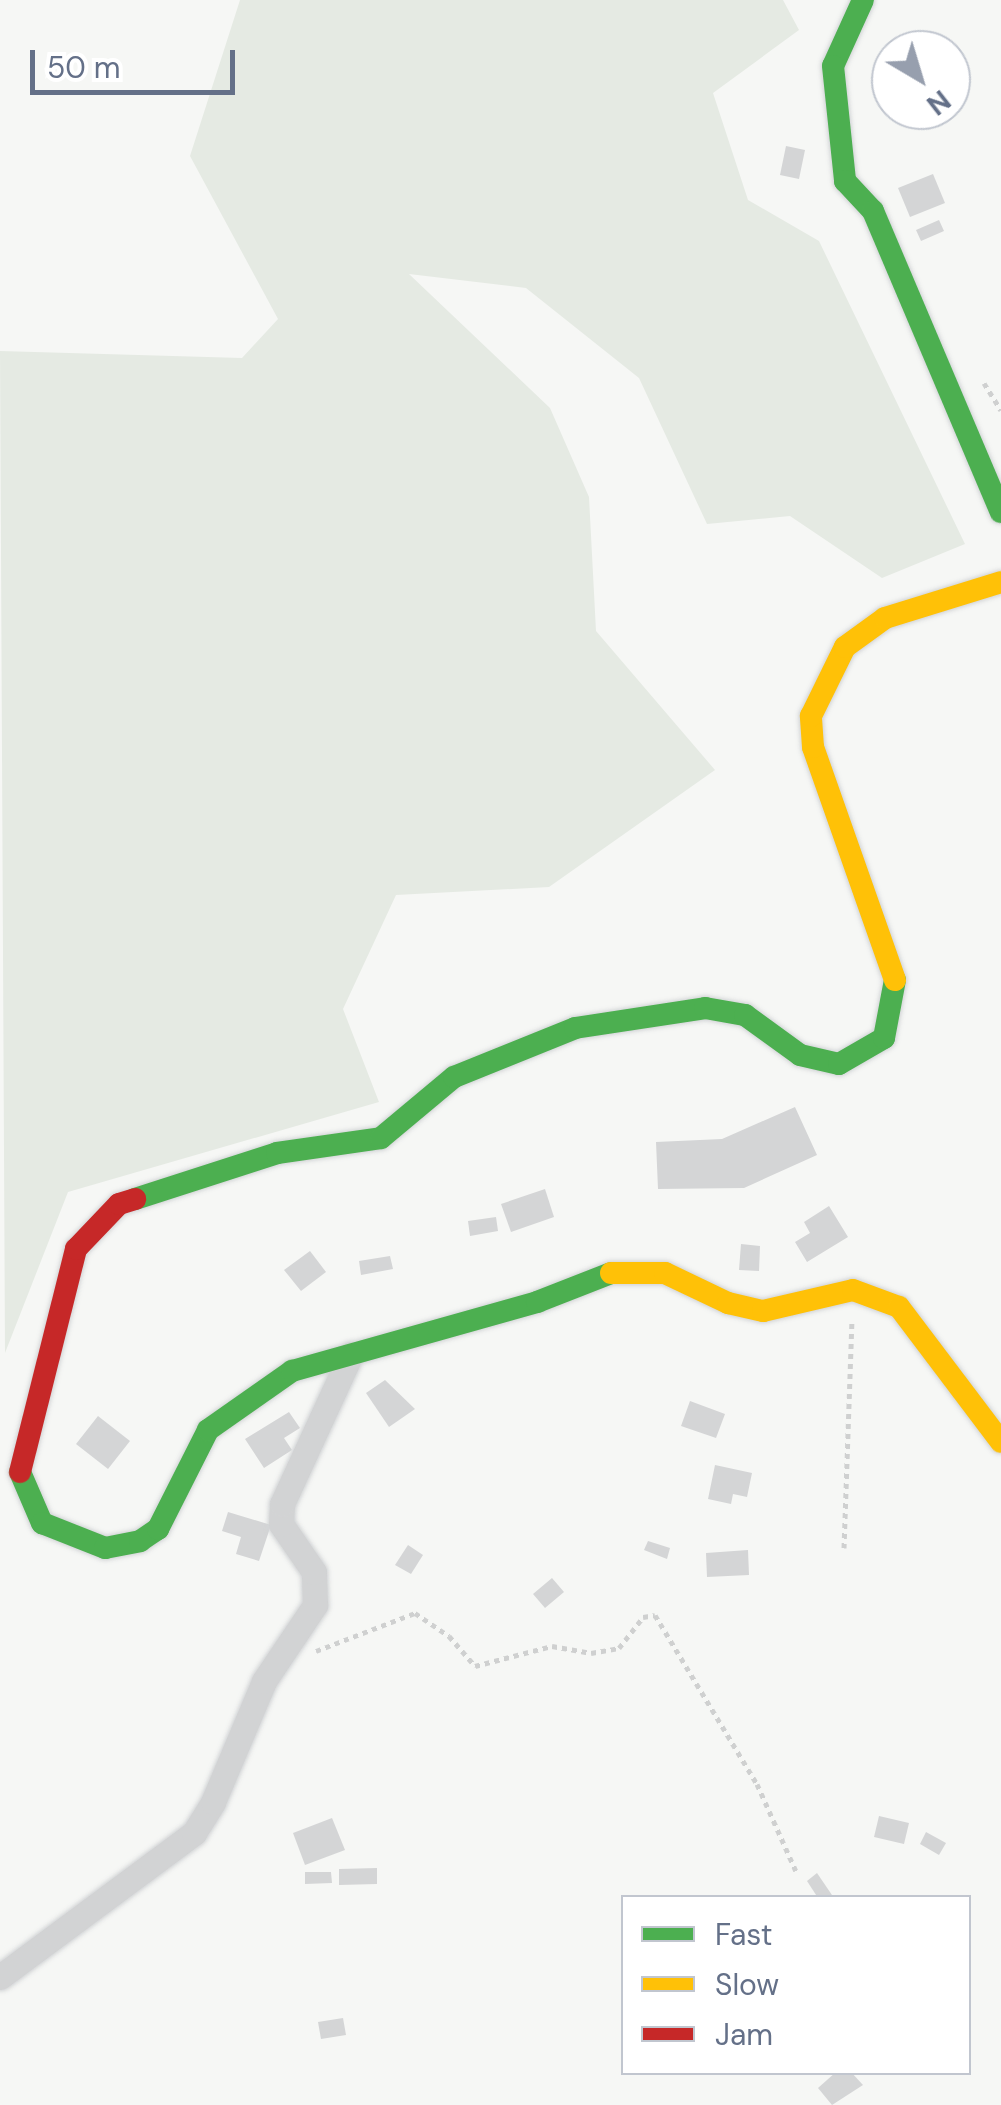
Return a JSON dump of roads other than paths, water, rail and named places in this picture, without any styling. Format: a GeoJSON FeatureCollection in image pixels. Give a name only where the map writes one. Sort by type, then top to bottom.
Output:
{"type":"FeatureCollection","features":[{"type":"Feature","properties":{"kind":"main road"},"geometry":{"type":"LineString","coordinates":[[863,0],[833,66],[845,181],[873,211],[1001,512]]}},
{"type":"Feature","properties":{"kind":"main road"},"geometry":{"type":"LineString","coordinates":[[1001,582],[885,618],[845,647],[811,716],[813,747],[888,947],[897,992],[884,1038],[839,1064],[800,1055],[746,1014],[705,1008],[575,1028],[454,1077],[382,1138],[277,1153],[119,1204],[76,1249],[56,1342],[26,1434],[19,1476],[28,1503],[42,1523],[66,1536],[104,1548],[140,1541],[158,1528],[208,1430],[292,1372],[537,1302],[598,1274],[665,1272],[728,1303],[763,1310],[853,1290],[898,1307],[1001,1442]]}},
{"type":"Feature","properties":{"kind":"street"},"geometry":{"type":"LineString","coordinates":[[0,1976],[194,1833],[213,1802],[264,1681],[309,1622],[314,1572],[282,1524],[282,1504],[350,1354]]}}]}
